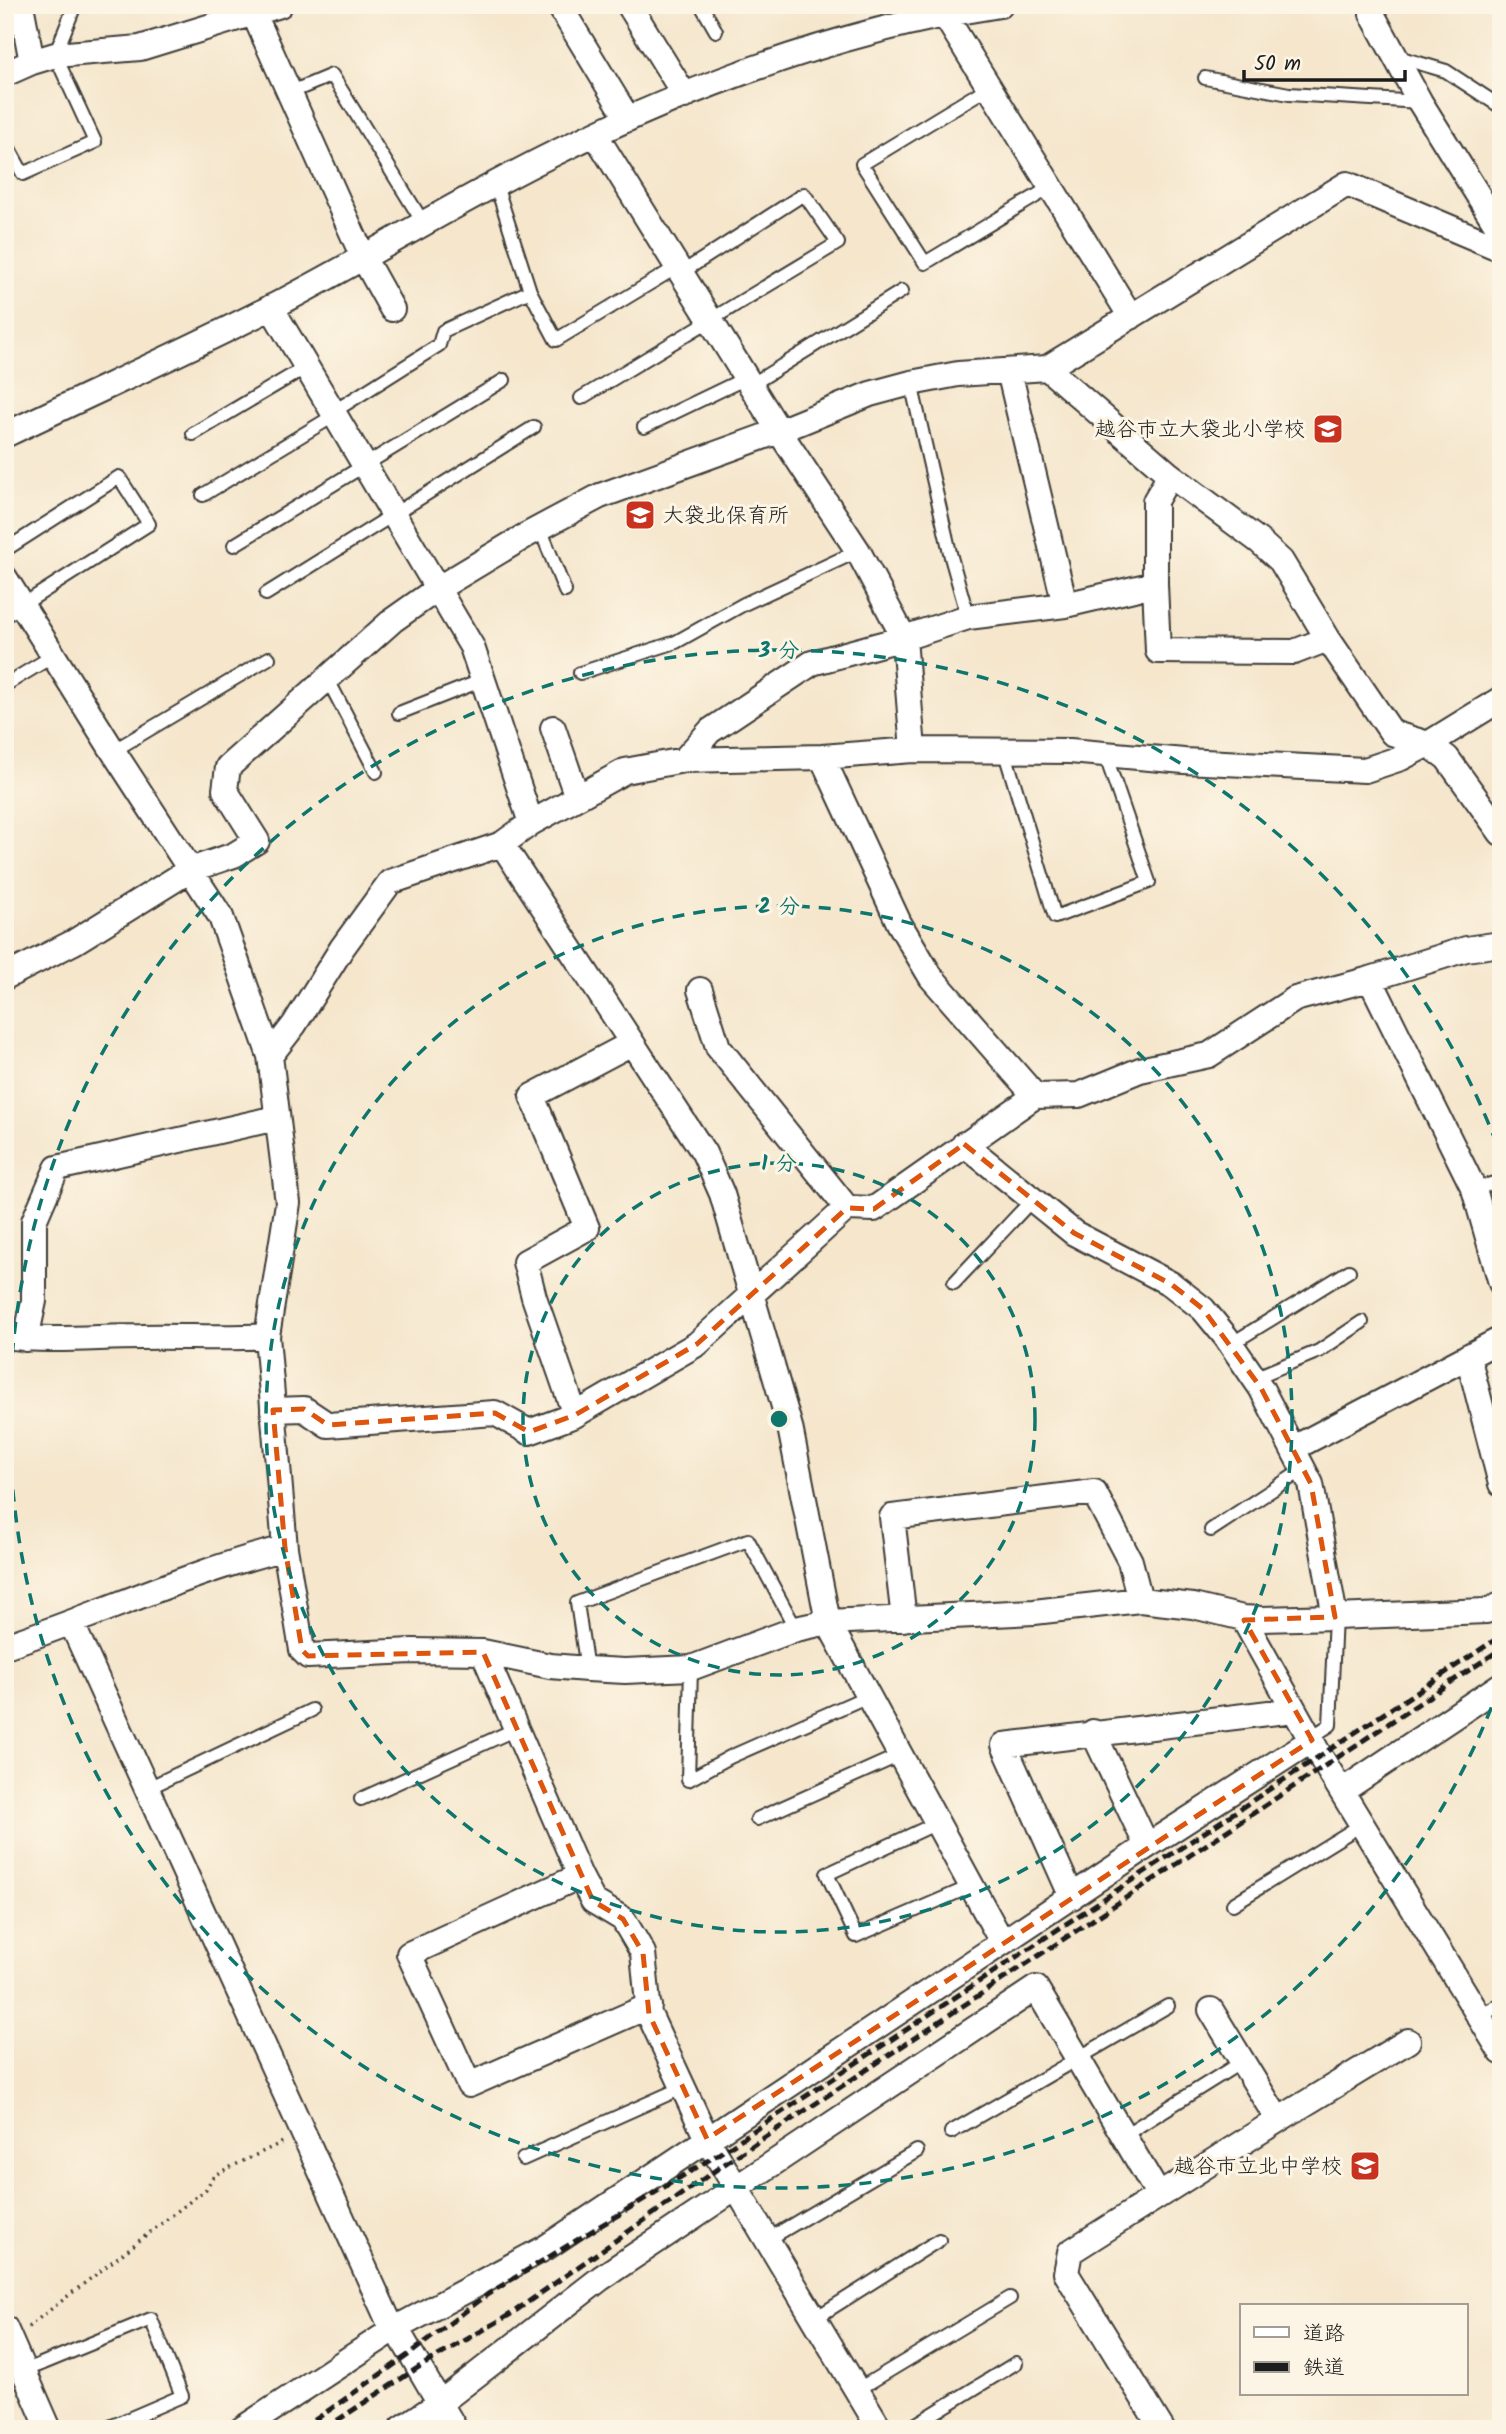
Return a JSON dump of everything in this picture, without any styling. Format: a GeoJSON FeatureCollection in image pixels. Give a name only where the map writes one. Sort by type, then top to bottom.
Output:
{"type":"FeatureCollection","features":[{"type":"Feature","properties":{"kind":"street"},"geometry":{"type":"LineString","coordinates":[[21,5],[43,58]]}},
{"type":"Feature","properties":{"kind":"street"},"geometry":{"type":"LineString","coordinates":[[5,74],[43,58],[140,48],[280,5]]}},
{"type":"Feature","properties":{"kind":"street"},"geometry":{"type":"LineString","coordinates":[[559,5],[628,120]]}},
{"type":"Feature","properties":{"kind":"street"},"geometry":{"type":"LineString","coordinates":[[629,5],[685,96]]}},
{"type":"Feature","properties":{"kind":"street"},"geometry":{"type":"LineString","coordinates":[[5,435],[271,307],[595,134],[809,49],[944,14],[1000,5]]}},
{"type":"Feature","properties":{"kind":"street"},"geometry":{"type":"LineString","coordinates":[[1374,5],[1372,14],[1420,102],[1500,233]]}},
{"type":"Feature","properties":{"kind":"street"},"geometry":{"type":"LineString","coordinates":[[254,14],[363,257],[392,309]]}},
{"type":"Feature","properties":{"kind":"street"},"geometry":{"type":"LineString","coordinates":[[944,14],[1131,317]]}},
{"type":"Feature","properties":{"kind":"street"},"geometry":{"type":"LineString","coordinates":[[595,134],[779,431],[858,551],[904,638],[913,750]]}},
{"type":"Feature","properties":{"kind":"street"},"geometry":{"type":"LineString","coordinates":[[5,977],[74,942],[190,870],[234,855],[257,841],[225,790],[228,767],[393,620],[437,589],[600,496],[779,431],[870,394],[958,374],[1046,368],[1347,184],[1500,233]]}},
{"type":"Feature","properties":{"kind":"street"},"geometry":{"type":"LineString","coordinates":[[271,307],[472,648],[531,823]]}},
{"type":"Feature","properties":{"kind":"street"},"geometry":{"type":"LineString","coordinates":[[1046,368],[1170,475],[1259,541],[1281,561],[1328,639],[1392,733],[1429,744],[1447,758],[1501,833]]}},
{"type":"Feature","properties":{"kind":"street"},"geometry":{"type":"LineString","coordinates":[[1009,371],[1065,605]]}},
{"type":"Feature","properties":{"kind":"street"},"geometry":{"type":"LineString","coordinates":[[1170,475],[1155,501],[1158,651],[1294,652],[1328,639]]}},
{"type":"Feature","properties":{"kind":"street"},"geometry":{"type":"LineString","coordinates":[[5,578],[14,611],[53,656],[221,917],[270,1056],[288,1203],[267,1336],[285,1548],[302,1650],[308,1656],[412,1651],[483,1652],[550,1666],[625,1671],[691,1668],[796,1629],[828,1622],[1034,1612],[1140,1600],[1193,1606],[1243,1618],[1262,1619],[1486,1611],[1501,1605]]}},
{"type":"Feature","properties":{"kind":"street"},"geometry":{"type":"LineString","coordinates":[[684,760],[710,731],[812,663],[968,617],[1065,605],[1155,584]]}},
{"type":"Feature","properties":{"kind":"street"},"geometry":{"type":"LineString","coordinates":[[270,1056],[294,1025],[342,948],[390,882],[502,844],[531,823],[625,771],[684,760],[822,757],[913,750],[1070,751],[1184,761],[1365,770],[1401,758],[1429,744],[1501,699]]}},
{"type":"Feature","properties":{"kind":"street"},"geometry":{"type":"LineString","coordinates":[[553,727],[577,797]]}},
{"type":"Feature","properties":{"kind":"street"},"geometry":{"type":"LineString","coordinates":[[822,757],[899,923],[931,977],[1034,1096]]}},
{"type":"Feature","properties":{"kind":"street"},"geometry":{"type":"LineString","coordinates":[[502,844],[704,1153],[722,1194],[790,1427],[828,1622],[1002,1942]]}},
{"type":"Feature","properties":{"kind":"street"},"geometry":{"type":"LineString","coordinates":[[273,1410],[304,1409],[328,1425],[495,1413],[528,1433],[575,1415],[697,1344],[847,1208],[874,1209],[1034,1096],[1079,1095],[1140,1070],[1209,1055],[1294,999],[1466,949],[1501,944]]}},
{"type":"Feature","properties":{"kind":"street"},"geometry":{"type":"LineString","coordinates":[[1370,979],[1495,1232],[1501,1283]]}},
{"type":"Feature","properties":{"kind":"street"},"geometry":{"type":"LineString","coordinates":[[700,990],[718,1047],[847,1208]]}},
{"type":"Feature","properties":{"kind":"street"},"geometry":{"type":"LineString","coordinates":[[575,1415],[524,1262],[587,1228],[532,1096],[632,1043]]}},
{"type":"Feature","properties":{"kind":"street"},"geometry":{"type":"LineString","coordinates":[[267,1336],[226,1339],[144,1336],[15,1338],[34,1301],[34,1221],[57,1168],[276,1118]]}},
{"type":"Feature","properties":{"kind":"street"},"geometry":{"type":"LineString","coordinates":[[964,1144],[1074,1233],[1171,1283],[1203,1308],[1254,1378],[1311,1484],[1335,1617]]}},
{"type":"Feature","properties":{"kind":"street"},"geometry":{"type":"LineString","coordinates":[[1299,1459],[1468,1356],[1501,1339]]}},
{"type":"Feature","properties":{"kind":"street"},"geometry":{"type":"LineString","coordinates":[[1468,1356],[1501,1484]]}},
{"type":"Feature","properties":{"kind":"street"},"geometry":{"type":"LineString","coordinates":[[904,1619],[892,1517],[1094,1492],[1130,1561],[1140,1600]]}},
{"type":"Feature","properties":{"kind":"street"},"geometry":{"type":"LineString","coordinates":[[5,1646],[72,1624],[240,1559],[285,1548]]}},
{"type":"Feature","properties":{"kind":"street"},"geometry":{"type":"LineString","coordinates":[[1243,1618],[1362,1825],[1501,2052]]}},
{"type":"Feature","properties":{"kind":"street"},"geometry":{"type":"LineString","coordinates":[[72,1624],[390,2324],[396,2328],[455,2429]]}},
{"type":"Feature","properties":{"kind":"street"},"geometry":{"type":"LineString","coordinates":[[483,1652],[593,1901],[623,1919],[643,1953],[649,2014],[707,2139],[880,2429]]}},
{"type":"Feature","properties":{"kind":"street"},"geometry":{"type":"LineString","coordinates":[[1342,1791],[1501,1685]]}},
{"type":"Feature","properties":{"kind":"street"},"geometry":{"type":"LineString","coordinates":[[1072,1897],[1004,1745],[1093,1732],[1294,1710]]}},
{"type":"Feature","properties":{"kind":"street"},"geometry":{"type":"LineString","coordinates":[[1093,1732],[1147,1846]]}},
{"type":"Feature","properties":{"kind":"street"},"geometry":{"type":"LineString","coordinates":[[242,2429],[396,2328],[545,2248],[1311,1739]]}},
{"type":"Feature","properties":{"kind":"street"},"geometry":{"type":"LineString","coordinates":[[580,1876],[409,1954],[468,2084],[649,2006]]}},
{"type":"Feature","properties":{"kind":"street"},"geometry":{"type":"LineString","coordinates":[[401,2429],[440,2403],[601,2278],[1036,1988],[1158,2194]]}},
{"type":"Feature","properties":{"kind":"street"},"geometry":{"type":"LineString","coordinates":[[1211,2010],[1278,2120]]}},
{"type":"Feature","properties":{"kind":"street"},"geometry":{"type":"LineString","coordinates":[[1162,2429],[1066,2273],[1070,2252],[1158,2194],[1408,2041]]}},
{"type":"Feature","properties":{"kind":"street"},"geometry":{"type":"LineString","coordinates":[[9,2336],[49,2429]]}},
{"type":"Feature","properties":{"kind":"lane"},"geometry":{"type":"LineString","coordinates":[[5,141],[23,174],[95,142],[43,58],[75,5]]}},
{"type":"Feature","properties":{"kind":"lane"},"geometry":{"type":"LineString","coordinates":[[701,5],[716,31]]}},
{"type":"Feature","properties":{"kind":"lane"},"geometry":{"type":"LineString","coordinates":[[1397,57],[1446,71],[1501,107]]}},
{"type":"Feature","properties":{"kind":"lane"},"geometry":{"type":"LineString","coordinates":[[289,93],[332,75],[424,224]]}},
{"type":"Feature","properties":{"kind":"lane"},"geometry":{"type":"LineString","coordinates":[[1205,78],[1289,94],[1420,102]]}},
{"type":"Feature","properties":{"kind":"lane"},"geometry":{"type":"LineString","coordinates":[[989,87],[862,164],[925,263],[1051,187]]}},
{"type":"Feature","properties":{"kind":"lane"},"geometry":{"type":"LineString","coordinates":[[496,185],[530,291],[556,340],[804,194],[838,243],[582,398]]}},
{"type":"Feature","properties":{"kind":"lane"},"geometry":{"type":"LineString","coordinates":[[203,495],[439,345],[443,331],[530,291]]}},
{"type":"Feature","properties":{"kind":"lane"},"geometry":{"type":"LineString","coordinates":[[644,427],[748,381],[902,291]]}},
{"type":"Feature","properties":{"kind":"lane"},"geometry":{"type":"LineString","coordinates":[[193,434],[306,367]]}},
{"type":"Feature","properties":{"kind":"lane"},"geometry":{"type":"LineString","coordinates":[[234,545],[504,380]]}},
{"type":"Feature","properties":{"kind":"lane"},"geometry":{"type":"LineString","coordinates":[[911,383],[951,557],[968,617]]}},
{"type":"Feature","properties":{"kind":"lane"},"geometry":{"type":"LineString","coordinates":[[266,594],[534,427]]}},
{"type":"Feature","properties":{"kind":"lane"},"geometry":{"type":"LineString","coordinates":[[5,550],[118,477],[149,524],[14,611]]}},
{"type":"Feature","properties":{"kind":"lane"},"geometry":{"type":"LineString","coordinates":[[540,528],[565,591]]}},
{"type":"Feature","properties":{"kind":"lane"},"geometry":{"type":"LineString","coordinates":[[580,673],[676,642],[744,604],[858,551]]}},
{"type":"Feature","properties":{"kind":"lane"},"geometry":{"type":"LineString","coordinates":[[5,685],[53,656]]}},
{"type":"Feature","properties":{"kind":"lane"},"geometry":{"type":"LineString","coordinates":[[113,751],[269,658]]}},
{"type":"Feature","properties":{"kind":"lane"},"geometry":{"type":"LineString","coordinates":[[327,678],[376,772]]}},
{"type":"Feature","properties":{"kind":"lane"},"geometry":{"type":"LineString","coordinates":[[399,713],[483,680]]}},
{"type":"Feature","properties":{"kind":"lane"},"geometry":{"type":"LineString","coordinates":[[1004,750],[1055,917],[1149,882],[1105,754]]}},
{"type":"Feature","properties":{"kind":"lane"},"geometry":{"type":"LineString","coordinates":[[1474,1189],[1501,1181]]}},
{"type":"Feature","properties":{"kind":"lane"},"geometry":{"type":"LineString","coordinates":[[954,1283],[1032,1200]]}},
{"type":"Feature","properties":{"kind":"lane"},"geometry":{"type":"LineString","coordinates":[[1231,1344],[1349,1271]]}},
{"type":"Feature","properties":{"kind":"lane"},"geometry":{"type":"LineString","coordinates":[[1254,1378],[1318,1351],[1362,1322]]}},
{"type":"Feature","properties":{"kind":"lane"},"geometry":{"type":"LineString","coordinates":[[1211,1530],[1299,1459]]}},
{"type":"Feature","properties":{"kind":"lane"},"geometry":{"type":"LineString","coordinates":[[587,1669],[577,1603],[748,1540],[796,1629]]}},
{"type":"Feature","properties":{"kind":"lane"},"geometry":{"type":"LineString","coordinates":[[1311,1739],[1330,1725],[1335,1617]]}},
{"type":"Feature","properties":{"kind":"lane"},"geometry":{"type":"LineString","coordinates":[[691,1668],[688,1780],[730,1758],[869,1696]]}},
{"type":"Feature","properties":{"kind":"lane"},"geometry":{"type":"LineString","coordinates":[[146,1789],[312,1710]]}},
{"type":"Feature","properties":{"kind":"lane"},"geometry":{"type":"LineString","coordinates":[[361,1800],[516,1729]]}},
{"type":"Feature","properties":{"kind":"lane"},"geometry":{"type":"LineString","coordinates":[[757,1819],[900,1755]]}},
{"type":"Feature","properties":{"kind":"lane"},"geometry":{"type":"LineString","coordinates":[[937,1823],[827,1874],[856,1936],[972,1886]]}},
{"type":"Feature","properties":{"kind":"lane"},"geometry":{"type":"LineString","coordinates":[[1233,1904],[1362,1825]]}},
{"type":"Feature","properties":{"kind":"lane"},"geometry":{"type":"LineString","coordinates":[[1479,2017],[1501,2004]]}},
{"type":"Feature","properties":{"kind":"lane"},"geometry":{"type":"LineString","coordinates":[[951,2132],[1168,2006]]}},
{"type":"Feature","properties":{"kind":"lane"},"geometry":{"type":"LineString","coordinates":[[1123,2136],[1243,2062]]}},
{"type":"Feature","properties":{"kind":"lane"},"geometry":{"type":"LineString","coordinates":[[523,2159],[684,2087]]}},
{"type":"Feature","properties":{"kind":"lane"},"geometry":{"type":"LineString","coordinates":[[767,2240],[917,2151]]}},
{"type":"Feature","properties":{"kind":"lane"},"geometry":{"type":"LineString","coordinates":[[814,2319],[939,2240]]}},
{"type":"Feature","properties":{"kind":"lane"},"geometry":{"type":"LineString","coordinates":[[857,2390],[1010,2298]]}},
{"type":"Feature","properties":{"kind":"lane"},"geometry":{"type":"LineString","coordinates":[[23,2371],[151,2319],[182,2396],[105,2429]]}},
{"type":"Feature","properties":{"kind":"lane"},"geometry":{"type":"LineString","coordinates":[[908,2429],[1016,2363]]}},
{"type":"Feature","properties":{"kind":"path"},"geometry":{"type":"LineString","coordinates":[[9,2336],[25,2330],[206,2189],[214,2175],[301,2132]]}},
{"type":"Feature","properties":{"kind":"highlighted area"},"geometry":{"type":"Polygon","coordinates":[[[964,1144],[1074,1233],[1171,1284],[1203,1309],[1261,1388],[1311,1484],[1335,1617],[1244,1620],[1312,1740],[707,2139],[649,2014],[643,1953],[623,1919],[593,1901],[483,1652],[308,1656],[302,1650],[285,1548],[273,1410],[304,1409],[328,1425],[495,1413],[529,1432],[575,1415],[697,1344],[847,1208],[874,1209],[964,1144]]]}},
{"type":"Feature","properties":{"kind":"railway"},"geometry":{"type":"LineString","coordinates":[[302,2429],[411,2353],[488,2294],[717,2155],[1501,1636]]}},
{"type":"Feature","properties":{"kind":"railway"},"geometry":{"type":"LineString","coordinates":[[324,2429],[419,2367],[511,2314],[723,2165],[1501,1649]]}},
{"type":"Feature","properties":{"kind":"place","name":"越谷市立大袋北小学校"},"geometry":{"type":"Point","coordinates":[1328,429]}},
{"type":"Feature","properties":{"kind":"place","name":"大袋北保育所"},"geometry":{"type":"Point","coordinates":[640,515]}},
{"type":"Feature","properties":{"kind":"place","name":"越谷市立北中学校"},"geometry":{"type":"Point","coordinates":[1365,2166]}}]}
